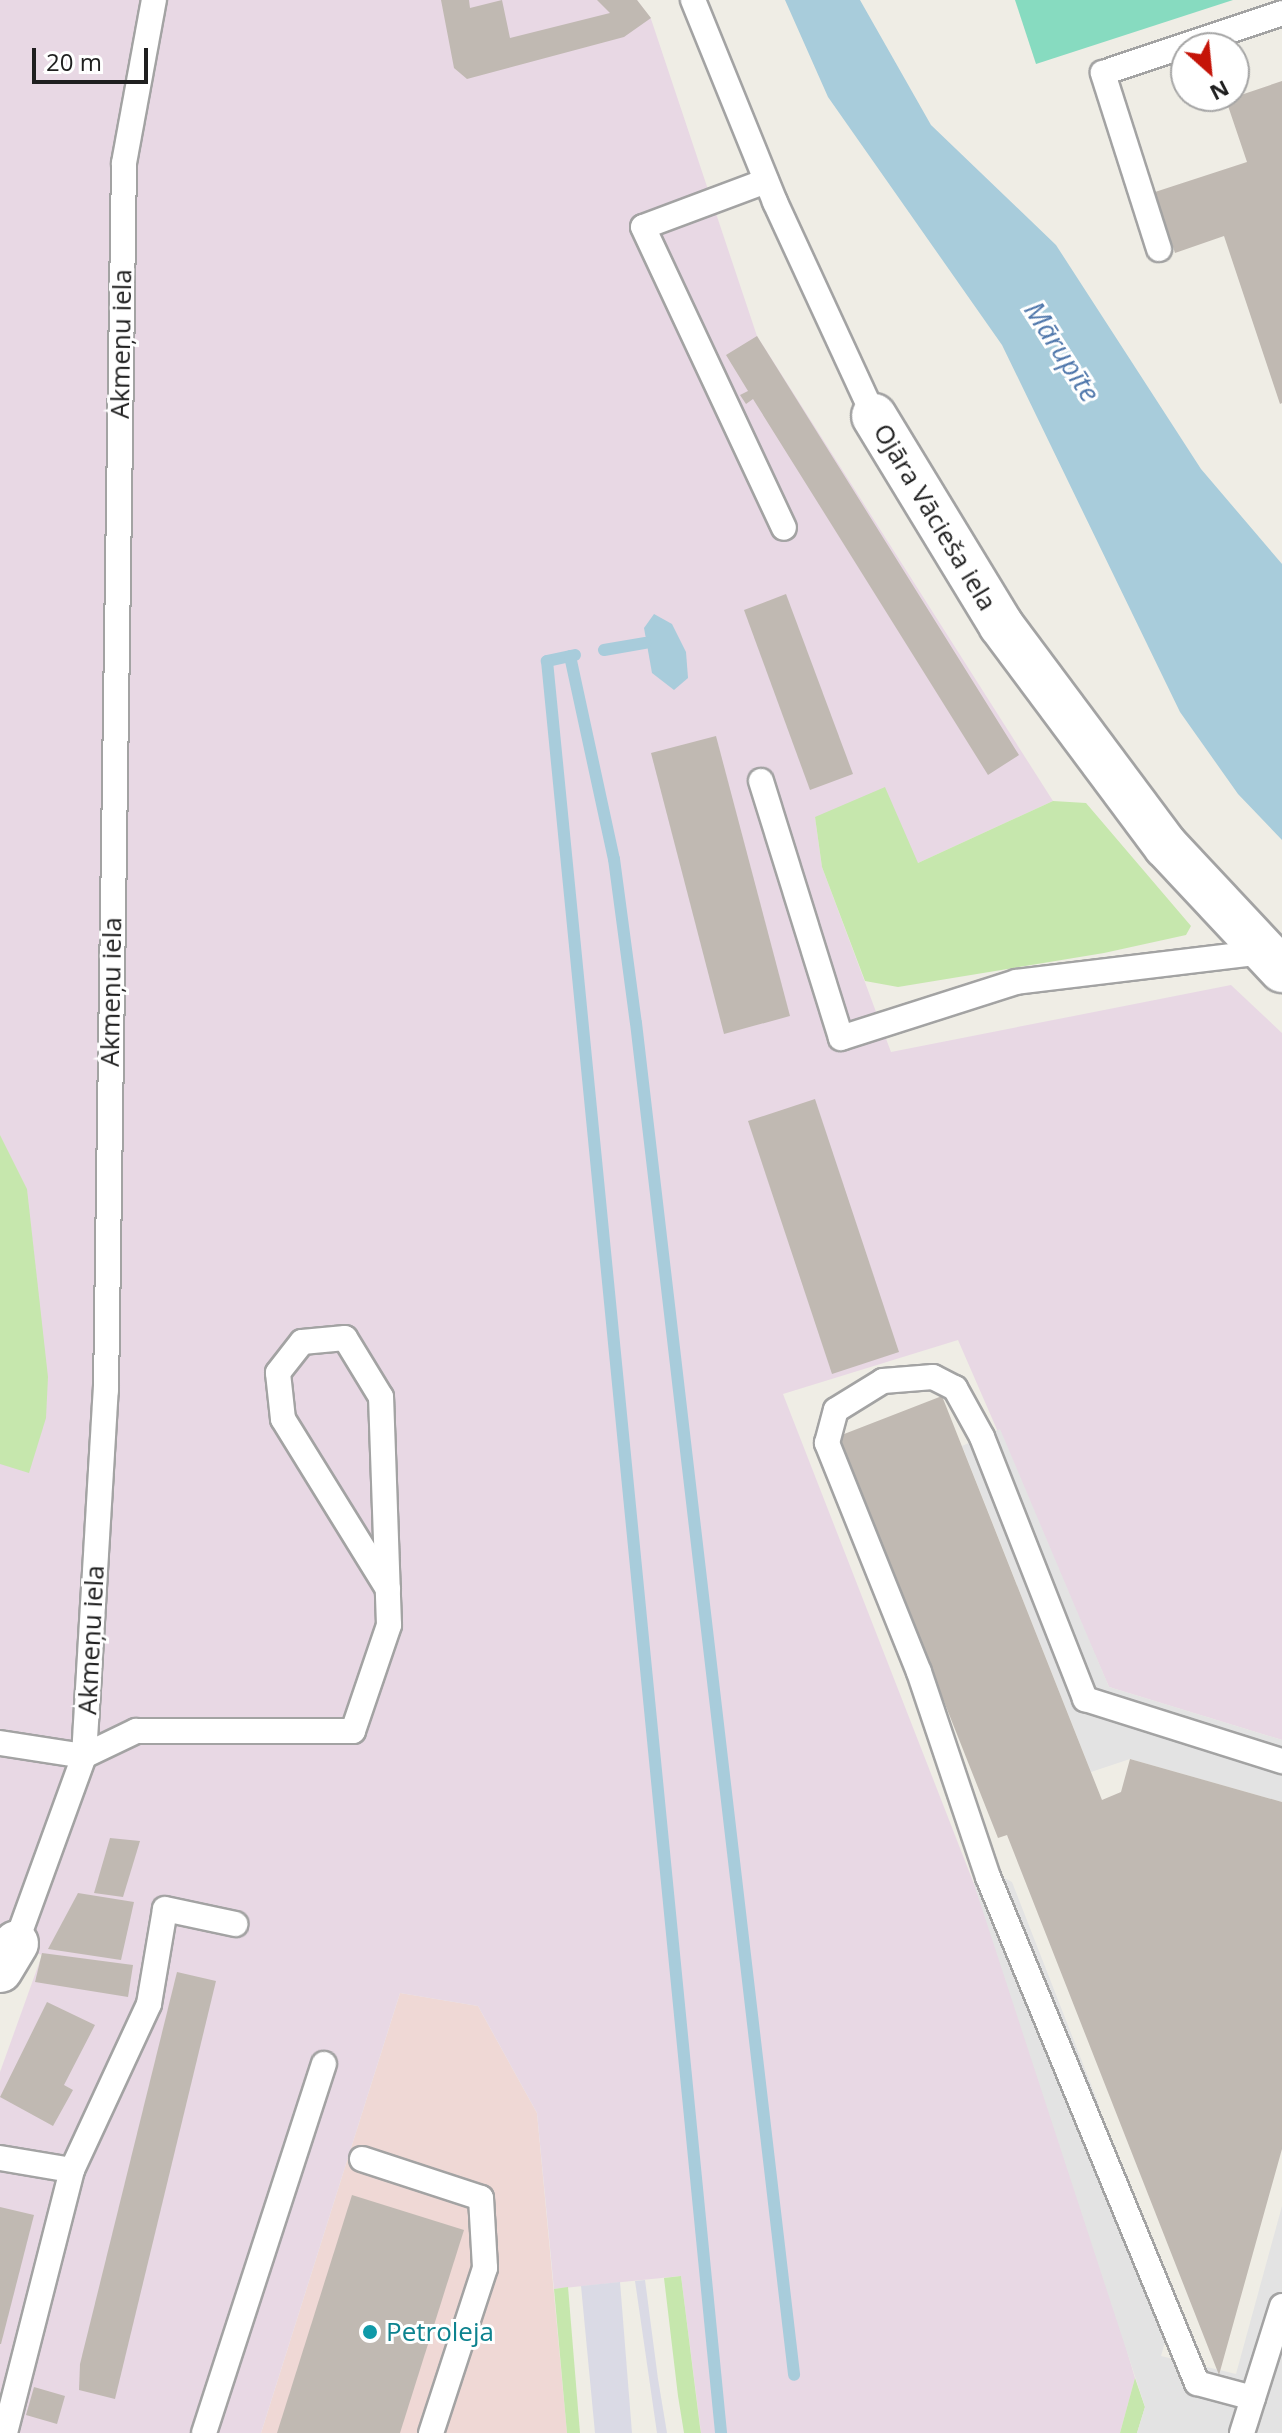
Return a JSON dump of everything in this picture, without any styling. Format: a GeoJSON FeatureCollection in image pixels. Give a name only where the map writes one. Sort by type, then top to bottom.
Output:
{"type":"FeatureCollection","features":[{"type":"Feature","properties":{"kind":"street","name":"Ojāra Vācieša iela"},"geometry":{"type":"LineString","coordinates":[[874,416],[1001,625],[1166,846],[1272,961]]}},
{"type":"Feature","properties":{"kind":"lane","name":"Akmeņu iela"},"geometry":{"type":"LineString","coordinates":[[8,1956],[84,1756],[106,1390],[124,163],[154,0]]}},
{"type":"Feature","properties":{"kind":"lane","name":"Ojāra Vācieša iela"},"geometry":{"type":"LineString","coordinates":[[693,0],[766,181],[874,416]]}},
{"type":"Feature","properties":{"kind":"lane"},"geometry":{"type":"LineString","coordinates":[[1159,249],[1103,73],[1282,13]]}},
{"type":"Feature","properties":{"kind":"lane"},"geometry":{"type":"LineString","coordinates":[[766,181],[643,227],[784,528]]}},
{"type":"Feature","properties":{"kind":"lane"},"geometry":{"type":"LineString","coordinates":[[761,781],[841,1038],[1016,982],[1272,961]]}},
{"type":"Feature","properties":{"kind":"lane"},"geometry":{"type":"LineString","coordinates":[[0,1743],[84,1756],[136,1731],[353,1731],[389,1625],[388,1589],[381,1397],[345,1338],[302,1342],[278,1373],[283,1419],[388,1589]]}},
{"type":"Feature","properties":{"kind":"lane"},"geometry":{"type":"LineString","coordinates":[[1253,2398],[1197,2383],[988,1877],[919,1672],[827,1443],[836,1410],[883,1381],[933,1377],[955,1388],[982,1437],[1085,1699],[1282,1761]]}},
{"type":"Feature","properties":{"kind":"lane"},"geometry":{"type":"LineString","coordinates":[[5,2433],[72,2170],[149,2004],[165,1909],[235,1924]]}},
{"type":"Feature","properties":{"kind":"lane"},"geometry":{"type":"LineString","coordinates":[[204,2433],[324,2064]]}},
{"type":"Feature","properties":{"kind":"lane"},"geometry":{"type":"LineString","coordinates":[[0,2158],[72,2170]]}},
{"type":"Feature","properties":{"kind":"lane"},"geometry":{"type":"LineString","coordinates":[[362,2159],[481,2198],[485,2268],[431,2433]]}},
{"type":"Feature","properties":{"kind":"lane"},"geometry":{"type":"LineString","coordinates":[[1242,2433],[1282,2306]]}},
{"type":"Feature","properties":{"kind":"shaded area"},"geometry":{"type":"Polygon","coordinates":[[[0,0],[637,0],[651,19],[757,336],[1053,801],[918,863],[815,817],[822,867],[891,1052],[1231,985],[1282,1033],[1282,1740],[1109,1687],[958,1340],[783,1394],[974,1884],[1081,2195],[1135,2378],[1120,2433],[701,2433],[681,2276],[554,2289],[537,2113],[478,2006],[400,1993],[261,2433],[0,2433],[0,2072],[42,1955],[0,1940],[0,0]]]}},
{"type":"Feature","properties":{"kind":"shaded area"},"geometry":{"type":"Polygon","coordinates":[[[1000,1429],[1109,1687],[1282,1740],[1282,1802],[1130,1759],[1091,1772],[962,1446],[1000,1429]]]}},
{"type":"Feature","properties":{"kind":"shaded area"},"geometry":{"type":"Polygon","coordinates":[[[995,1873],[1012,1882],[1099,2105],[1092,2116],[1167,2335],[1161,2356],[1236,2374],[1282,2206],[1282,2433],[1137,2433],[1145,2407],[974,1884],[995,1873]]]}},
{"type":"Feature","properties":{"kind":"shaded area"},"geometry":{"type":"Polygon","coordinates":[[[400,1993],[478,2006],[537,2113],[567,2433],[261,2433],[400,1993]]]}},
{"type":"Feature","properties":{"kind":"shaded area"},"geometry":{"type":"Polygon","coordinates":[[[645,2280],[667,2433],[657,2433],[635,2281],[645,2280]]]}},
{"type":"Feature","properties":{"kind":"shaded area"},"geometry":{"type":"Polygon","coordinates":[[[620,2282],[632,2433],[595,2433],[581,2286],[620,2282]]]}},
{"type":"Feature","properties":{"kind":"green space"},"geometry":{"type":"Polygon","coordinates":[[[1015,0],[1233,0],[1036,64],[1015,0]]]}},
{"type":"Feature","properties":{"kind":"green space"},"geometry":{"type":"Polygon","coordinates":[[[885,787],[918,863],[1053,801],[1086,803],[1191,926],[1186,935],[1104,953],[898,987],[865,981],[822,867],[815,817],[885,787]]]}},
{"type":"Feature","properties":{"kind":"green space"},"geometry":{"type":"Polygon","coordinates":[[[0,1135],[27,1189],[48,1377],[46,1418],[29,1473],[0,1464],[0,1135]]]}},
{"type":"Feature","properties":{"kind":"green space"},"geometry":{"type":"Polygon","coordinates":[[[681,2276],[701,2433],[684,2433],[678,2396],[664,2278],[681,2276]]]}},
{"type":"Feature","properties":{"kind":"green space"},"geometry":{"type":"Polygon","coordinates":[[[568,2287],[580,2433],[567,2433],[554,2289],[568,2287]]]}},
{"type":"Feature","properties":{"kind":"green space"},"geometry":{"type":"Polygon","coordinates":[[[1135,2378],[1145,2407],[1137,2433],[1120,2433],[1135,2378]]]}},
{"type":"Feature","properties":{"kind":"water","name":"Mārupīte"},"geometry":{"type":"Polygon","coordinates":[[[785,0],[860,0],[931,125],[1056,245],[1201,469],[1282,564],[1282,840],[1238,794],[1180,712],[1002,345],[828,97],[785,0]]]}},
{"type":"Feature","properties":{"kind":"water"},"geometry":{"type":"Polygon","coordinates":[[[654,614],[672,624],[686,652],[688,678],[674,690],[652,673],[644,628],[654,614]]]}},
{"type":"Feature","properties":{"kind":"building"},"geometry":{"type":"Polygon","coordinates":[[[441,0],[469,0],[470,8],[502,0],[510,38],[610,13],[597,0],[637,0],[651,18],[624,37],[467,79],[454,68],[441,0]]]}},
{"type":"Feature","properties":{"kind":"building"},"geometry":{"type":"Polygon","coordinates":[[[1282,81],[1280,404],[1224,236],[1175,253],[1155,192],[1247,162],[1230,112],[1250,112],[1250,92],[1282,81]]]}},
{"type":"Feature","properties":{"kind":"building"},"geometry":{"type":"Polygon","coordinates":[[[757,336],[1019,755],[988,775],[753,399],[746,404],[740,395],[748,391],[726,355],[757,336]]]}},
{"type":"Feature","properties":{"kind":"building"},"geometry":{"type":"Polygon","coordinates":[[[786,594],[853,774],[810,790],[744,610],[786,594]]]}},
{"type":"Feature","properties":{"kind":"building"},"geometry":{"type":"Polygon","coordinates":[[[716,736],[790,1016],[724,1034],[651,753],[716,736]]]}},
{"type":"Feature","properties":{"kind":"building"},"geometry":{"type":"Polygon","coordinates":[[[815,1099],[899,1352],[832,1374],[748,1121],[815,1099]]]}},
{"type":"Feature","properties":{"kind":"building"},"geometry":{"type":"Polygon","coordinates":[[[942,1396],[1102,1800],[1121,1792],[1130,1759],[1282,1802],[1282,2149],[1219,2375],[1007,1835],[998,1838],[839,1436],[942,1396]]]}},
{"type":"Feature","properties":{"kind":"building"},"geometry":{"type":"Polygon","coordinates":[[[110,1838],[140,1841],[123,1897],[94,1893],[110,1838]]]}},
{"type":"Feature","properties":{"kind":"building"},"geometry":{"type":"Polygon","coordinates":[[[78,1893],[134,1902],[121,1960],[48,1949],[78,1893]]]}},
{"type":"Feature","properties":{"kind":"building"},"geometry":{"type":"Polygon","coordinates":[[[42,1953],[133,1965],[128,1997],[35,1982],[42,1953]]]}},
{"type":"Feature","properties":{"kind":"building"},"geometry":{"type":"Polygon","coordinates":[[[177,1972],[216,1981],[115,2399],[79,2390],[80,2364],[177,1972]]]}},
{"type":"Feature","properties":{"kind":"building"},"geometry":{"type":"Polygon","coordinates":[[[47,2002],[95,2025],[64,2085],[73,2090],[53,2126],[0,2097],[47,2002]]]}},
{"type":"Feature","properties":{"kind":"building","name":"Petroleja"},"geometry":{"type":"Polygon","coordinates":[[[352,2195],[464,2230],[400,2433],[277,2433],[352,2195]]]}},
{"type":"Feature","properties":{"kind":"building"},"geometry":{"type":"Polygon","coordinates":[[[0,2207],[34,2215],[1,2344],[0,2344],[0,2207]]]}},
{"type":"Feature","properties":{"kind":"building"},"geometry":{"type":"Polygon","coordinates":[[[34,2387],[65,2396],[57,2424],[26,2415],[34,2387]]]}},
{"type":"Feature","properties":{"kind":"waterway"},"geometry":{"type":"LineString","coordinates":[[604,650],[645,643]]}},
{"type":"Feature","properties":{"kind":"waterway"},"geometry":{"type":"LineString","coordinates":[[575,655],[547,661],[721,2433]]}},
{"type":"Feature","properties":{"kind":"waterway"},"geometry":{"type":"LineString","coordinates":[[570,656],[614,859],[636,1023],[794,2375]]}},
{"type":"Feature","properties":{"kind":"place","name":"Petroleja"},"geometry":{"type":"Point","coordinates":[370,2332]}}]}
